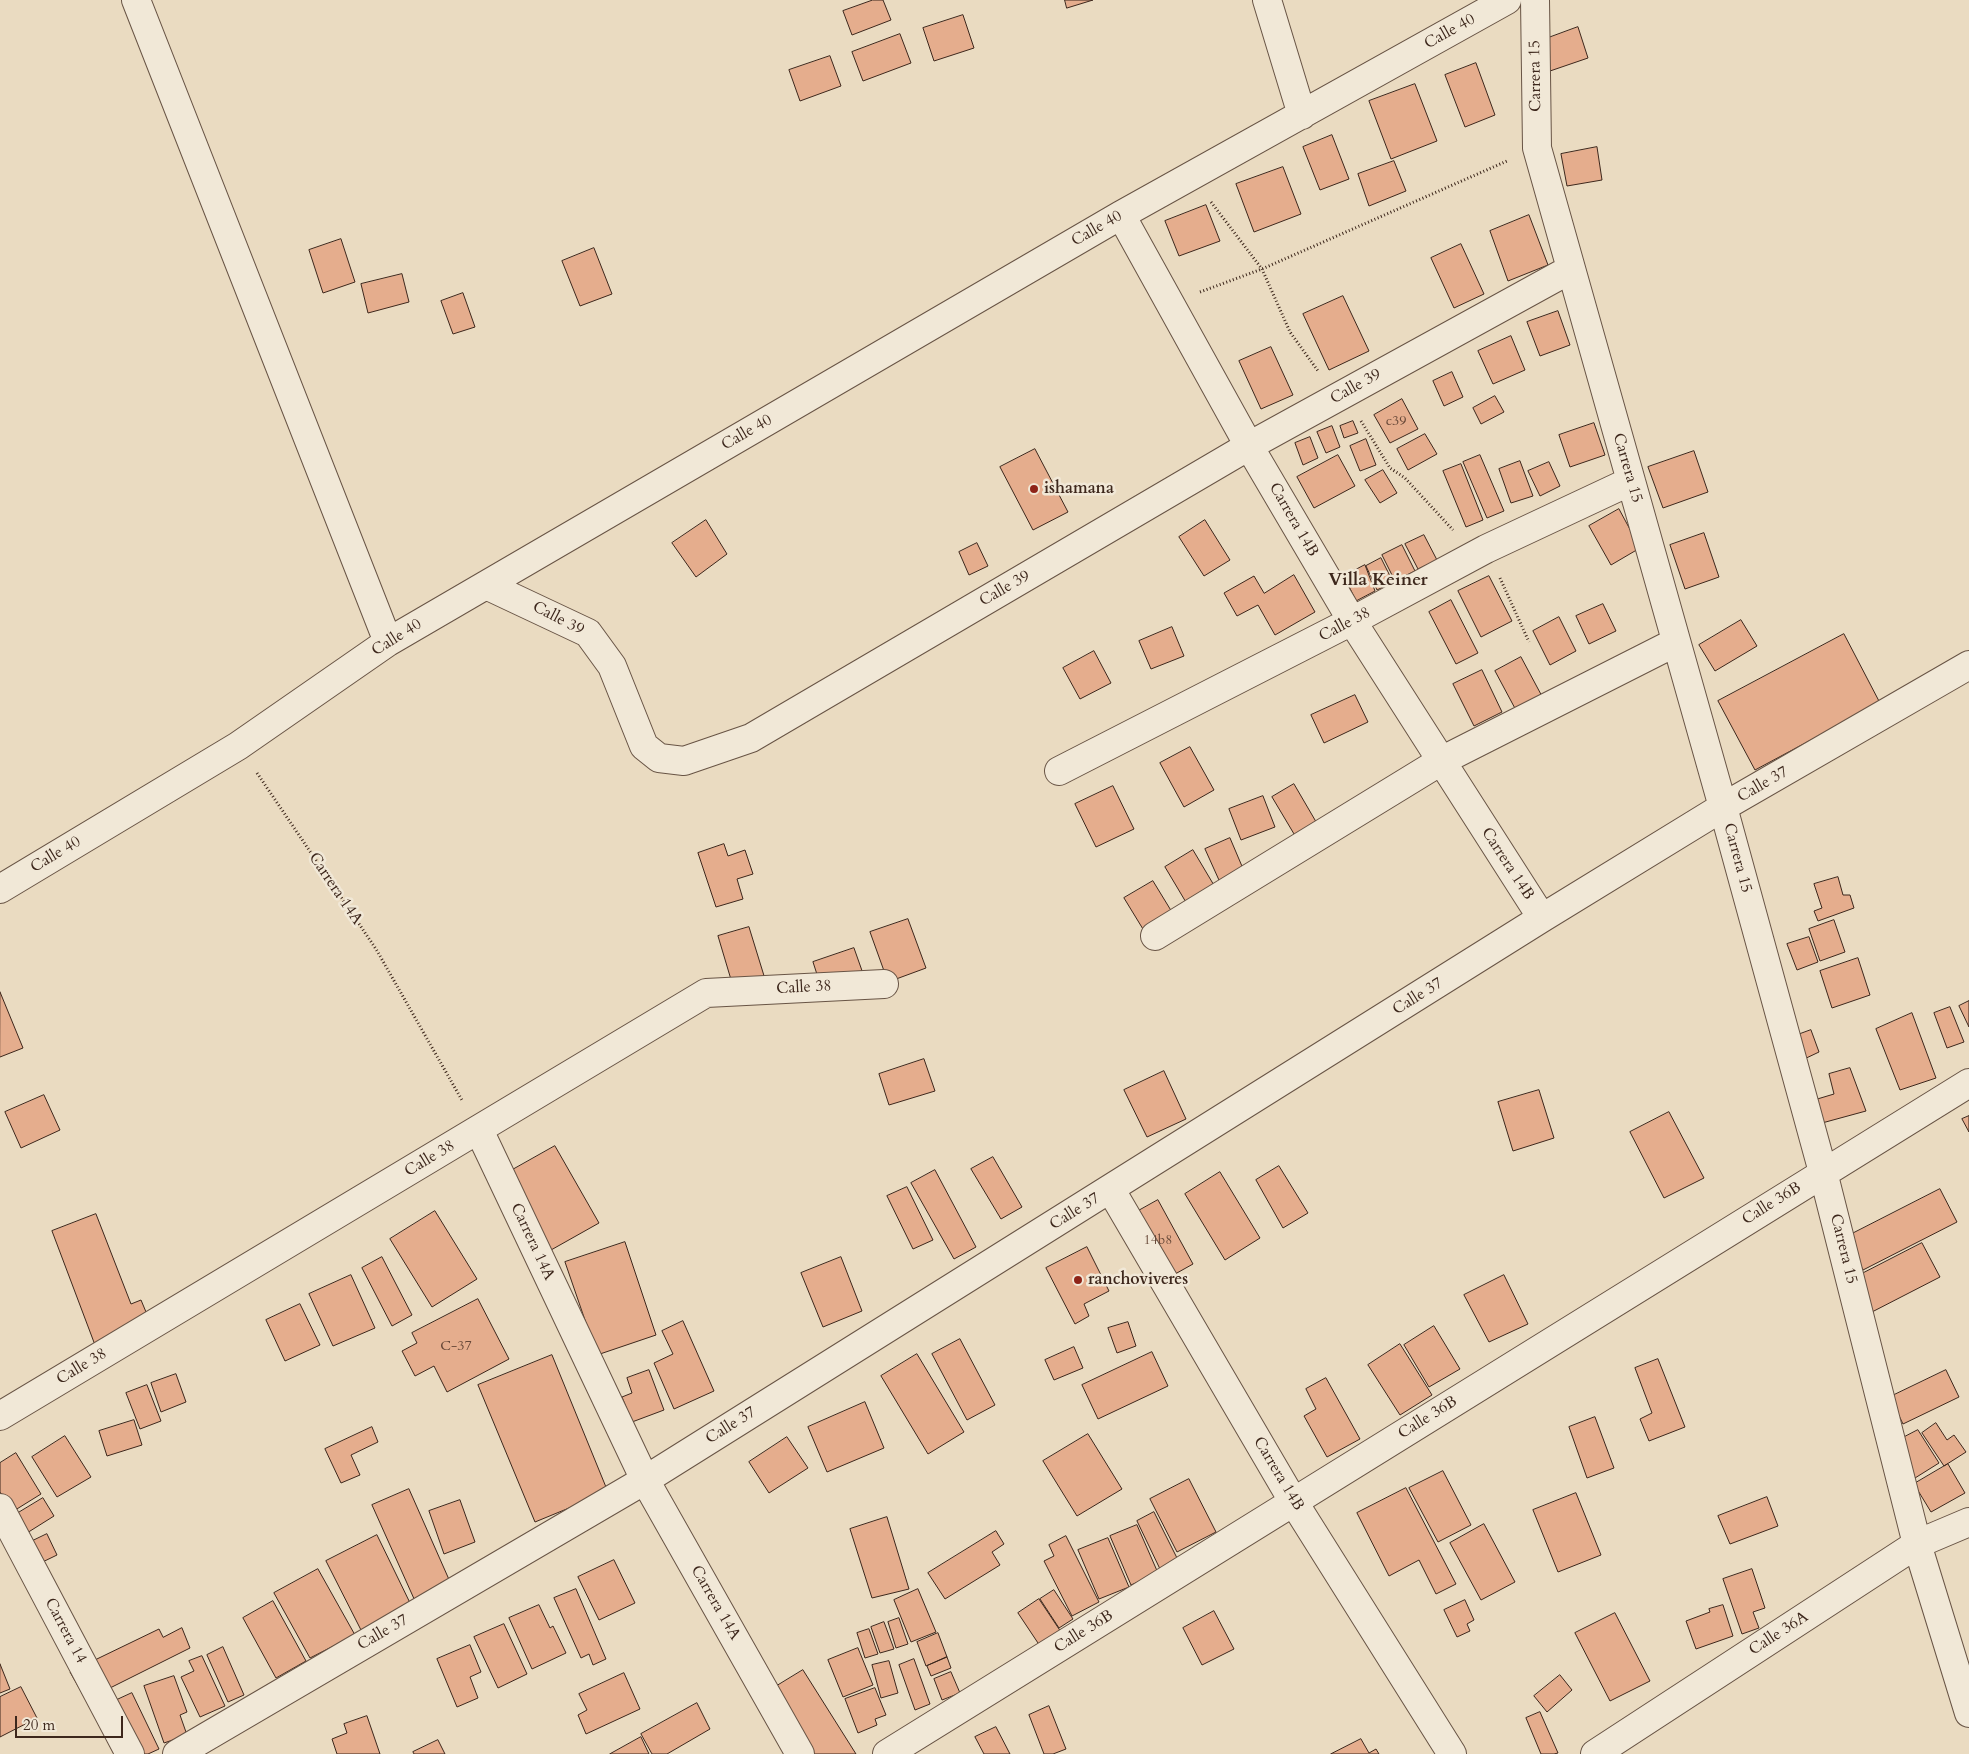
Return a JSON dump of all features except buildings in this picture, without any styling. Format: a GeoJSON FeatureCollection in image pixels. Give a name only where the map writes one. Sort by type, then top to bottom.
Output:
{"type":"FeatureCollection","features":[{"type":"Feature","properties":{"kind":"street"},"geometry":{"type":"LineString","coordinates":[[136,0],[388,642]]}},
{"type":"Feature","properties":{"kind":"street"},"geometry":{"type":"LineString","coordinates":[[1267,0],[1302,115]]}},
{"type":"Feature","properties":{"kind":"street","name":"Calle 40"},"geometry":{"type":"LineString","coordinates":[[0,889],[238,746],[388,642],[1120,215],[1507,0]]}},
{"type":"Feature","properties":{"kind":"street","name":"Carrera 15"},"geometry":{"type":"LineString","coordinates":[[1535,0],[1537,148],[1724,807],[1823,1172],[1917,1544],[1969,1713]]}},
{"type":"Feature","properties":{"kind":"street","name":"Carrera 14B"},"geometry":{"type":"LineString","coordinates":[[1120,215],[1171,303],[1249,446],[1352,621],[1542,918]]}},
{"type":"Feature","properties":{"kind":"street","name":"Calle 39"},"geometry":{"type":"LineString","coordinates":[[486,585],[588,632],[612,666],[644,746],[659,758],[684,761],[751,738],[1249,446],[1571,269]]}},
{"type":"Feature","properties":{"kind":"street","name":"Calle 38"},"geometry":{"type":"LineString","coordinates":[[1059,771],[1352,621],[1486,549],[1631,481]]}},
{"type":"Feature","properties":{"kind":"street"},"geometry":{"type":"LineString","coordinates":[[1155,936],[1441,761],[1676,642]]}},
{"type":"Feature","properties":{"kind":"street","name":"Calle 37"},"geometry":{"type":"LineString","coordinates":[[178,1754],[644,1480],[1111,1190],[1542,918],[1724,807],[1969,665]]}},
{"type":"Feature","properties":{"kind":"street","name":"Calle 38"},"geometry":{"type":"LineString","coordinates":[[0,1416],[706,993],[884,984]]}},
{"type":"Feature","properties":{"kind":"street","name":"Calle 36B"},"geometry":{"type":"LineString","coordinates":[[888,1754],[1969,1083]]}},
{"type":"Feature","properties":{"kind":"street","name":"Carrera 14A"},"geometry":{"type":"LineString","coordinates":[[479,1130],[644,1480],[800,1754]]}},
{"type":"Feature","properties":{"kind":"street","name":"Carrera 14B"},"geometry":{"type":"LineString","coordinates":[[1111,1190],[1293,1501],[1452,1754]]}},
{"type":"Feature","properties":{"kind":"street","name":"Carrera 14"},"geometry":{"type":"LineString","coordinates":[[0,1508],[130,1754]]}},
{"type":"Feature","properties":{"kind":"street","name":"Calle 36A"},"geometry":{"type":"LineString","coordinates":[[1594,1754],[1917,1544],[1969,1522]]}},
{"type":"Feature","properties":{"kind":"path"},"geometry":{"type":"LineString","coordinates":[[1171,303],[1262,269],[1537,148]]}},
{"type":"Feature","properties":{"kind":"path","name":"Carrera 14A"},"geometry":{"type":"LineString","coordinates":[[238,746],[376,949],[479,1130]]}},
{"type":"Feature","properties":{"kind":"place","name":"ishamana"},"geometry":{"type":"Point","coordinates":[1034,489]}},
{"type":"Feature","properties":{"kind":"place","name":"ranchoviveres"},"geometry":{"type":"Point","coordinates":[1078,1280]}},
{"type":"Feature","properties":{"kind":"district","name":"Villa Keiner"},"geometry":{"type":"Point","coordinates":[1378,581]}}]}
